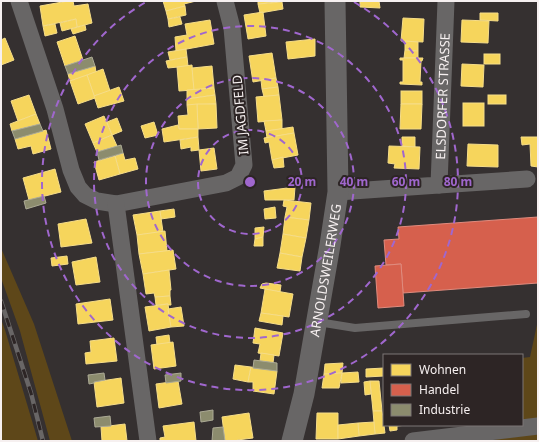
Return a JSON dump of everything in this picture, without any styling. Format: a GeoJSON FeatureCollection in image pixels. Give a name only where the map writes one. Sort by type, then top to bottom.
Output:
{"type":"FeatureCollection","features":[{"type":"Feature","properties":{"kind":"street","name":"IM JAGDFELD"},"geometry":{"type":"LineString","coordinates":[[19,1],[55,109],[71,170],[78,187],[86,195],[97,201],[116,204],[226,183],[238,177],[244,165],[232,28],[225,1]]}},
{"type":"Feature","properties":{"kind":"street","name":"ARNOLDSWEILERWEG"},"geometry":{"type":"LineString","coordinates":[[292,441],[304,394],[338,192],[335,1]]}},
{"type":"Feature","properties":{"kind":"street","name":"ELSDORFER STRASSE"},"geometry":{"type":"LineString","coordinates":[[439,185],[446,1]]}},
{"type":"Feature","properties":{"kind":"street"},"geometry":{"type":"LineString","coordinates":[[338,192],[527,179]]}},
{"type":"Feature","properties":{"kind":"street"},"geometry":{"type":"LineString","coordinates":[[116,204],[148,441]]}},
{"type":"Feature","properties":{"kind":"street"},"geometry":{"type":"LineString","coordinates":[[413,441],[538,426]]}},
{"type":"Feature","properties":{"kind":"lane"},"geometry":{"type":"LineString","coordinates":[[317,322],[355,328],[526,314]]}},
{"type":"Feature","properties":{"kind":"shaded area"},"geometry":{"type":"Polygon","coordinates":[[[1,248],[34,324],[72,441],[50,441],[20,331],[1,278],[1,248]]]}},
{"type":"Feature","properties":{"kind":"shaded area"},"geometry":{"type":"Polygon","coordinates":[[[1,319],[5,330],[38,441],[1,441],[1,319]]]}},
{"type":"Feature","properties":{"kind":"shaded area"},"geometry":{"type":"Polygon","coordinates":[[[538,320],[538,422],[523,424],[523,358],[530,357],[538,320]]]}},
{"type":"Feature","properties":{"kind":"shaded area"},"geometry":{"type":"Polygon","coordinates":[[[538,434],[538,441],[482,441],[538,434]]]}},
{"type":"Feature","properties":{"kind":"building: Wohnen"},"geometry":{"type":"Polygon","coordinates":[[[73,1],[74,6],[88,4],[92,23],[77,27],[76,19],[43,26],[40,6],[73,1]]]}},
{"type":"Feature","properties":{"kind":"building: Wohnen"},"geometry":{"type":"Polygon","coordinates":[[[163,1],[196,1],[184,4],[185,6],[166,11],[163,1]]]}},
{"type":"Feature","properties":{"kind":"building: Wohnen"},"geometry":{"type":"Polygon","coordinates":[[[258,1],[286,1],[258,4],[258,1]]]}},
{"type":"Feature","properties":{"kind":"building: Wohnen"},"geometry":{"type":"Polygon","coordinates":[[[360,1],[379,1],[380,8],[360,7],[360,1]]]}},
{"type":"Feature","properties":{"kind":"building: Wohnen"},"geometry":{"type":"Polygon","coordinates":[[[282,2],[283,9],[260,13],[258,4],[282,2]]]}},
{"type":"Feature","properties":{"kind":"building: Wohnen"},"geometry":{"type":"Polygon","coordinates":[[[185,6],[186,15],[168,19],[166,11],[185,6]]]}},
{"type":"Feature","properties":{"kind":"building: Wohnen"},"geometry":{"type":"Polygon","coordinates":[[[263,12],[266,36],[248,39],[244,15],[263,12]]]}},
{"type":"Feature","properties":{"kind":"building: Wohnen"},"geometry":{"type":"Polygon","coordinates":[[[480,13],[498,13],[498,21],[480,20],[480,13]]]}},
{"type":"Feature","properties":{"kind":"building: Wohnen"},"geometry":{"type":"Polygon","coordinates":[[[180,17],[182,24],[169,27],[168,19],[180,17]]]}},
{"type":"Feature","properties":{"kind":"building: Wohnen"},"geometry":{"type":"Polygon","coordinates":[[[403,18],[424,19],[423,42],[401,41],[403,18]]]}},
{"type":"Feature","properties":{"kind":"building: Wohnen"},"geometry":{"type":"Polygon","coordinates":[[[76,19],[77,27],[62,31],[60,23],[76,19]]]}},
{"type":"Feature","properties":{"kind":"building: Wohnen"},"geometry":{"type":"Polygon","coordinates":[[[210,20],[214,44],[176,51],[175,37],[187,35],[185,24],[210,20]]]}},
{"type":"Feature","properties":{"kind":"building: Wohnen"},"geometry":{"type":"Polygon","coordinates":[[[462,20],[489,21],[488,43],[461,42],[462,20]]]}},
{"type":"Feature","properties":{"kind":"building: Wohnen"},"geometry":{"type":"Polygon","coordinates":[[[55,24],[57,33],[45,36],[43,26],[55,24]]]}},
{"type":"Feature","properties":{"kind":"building: Wohnen"},"geometry":{"type":"Polygon","coordinates":[[[85,25],[86,30],[73,34],[71,29],[85,25]]]}},
{"type":"Feature","properties":{"kind":"building: Wohnen"},"geometry":{"type":"Polygon","coordinates":[[[75,36],[83,60],[65,66],[57,42],[75,36]]]}},
{"type":"Feature","properties":{"kind":"building: Wohnen"},"geometry":{"type":"Polygon","coordinates":[[[5,38],[14,60],[1,65],[1,40],[5,38]]]}},
{"type":"Feature","properties":{"kind":"building: Wohnen"},"geometry":{"type":"Polygon","coordinates":[[[315,39],[315,56],[288,59],[286,42],[315,39]]]}},
{"type":"Feature","properties":{"kind":"building: Wohnen"},"geometry":{"type":"Polygon","coordinates":[[[405,41],[418,42],[418,51],[405,50],[405,41]]]}},
{"type":"Feature","properties":{"kind":"building: Wohnen"},"geometry":{"type":"Polygon","coordinates":[[[186,49],[187,57],[170,60],[168,52],[186,49]]]}},
{"type":"Feature","properties":{"kind":"building: Wohnen"},"geometry":{"type":"Polygon","coordinates":[[[405,50],[418,51],[418,58],[404,58],[405,50]]]}},
{"type":"Feature","properties":{"kind":"building: Wohnen"},"geometry":{"type":"Polygon","coordinates":[[[272,53],[276,78],[253,82],[249,56],[272,53]]]}},
{"type":"Feature","properties":{"kind":"building: Wohnen"},"geometry":{"type":"Polygon","coordinates":[[[484,54],[500,54],[500,64],[484,64],[484,54]]]}},
{"type":"Feature","properties":{"kind":"building: Wohnen"},"geometry":{"type":"Polygon","coordinates":[[[187,57],[188,66],[168,68],[166,61],[187,57]]]}},
{"type":"Feature","properties":{"kind":"building: Wohnen"},"geometry":{"type":"Polygon","coordinates":[[[400,58],[423,58],[421,61],[420,82],[422,82],[422,85],[400,84],[400,82],[403,82],[403,60],[400,60],[400,58]]]}},
{"type":"Feature","properties":{"kind":"building: Wohnen"},"geometry":{"type":"Polygon","coordinates":[[[462,64],[484,65],[483,87],[461,86],[462,64]]]}},
{"type":"Feature","properties":{"kind":"building: Wohnen"},"geometry":{"type":"Polygon","coordinates":[[[192,65],[194,90],[179,91],[177,67],[192,65]]]}},
{"type":"Feature","properties":{"kind":"building: Wohnen"},"geometry":{"type":"Polygon","coordinates":[[[95,66],[96,72],[70,81],[68,74],[95,66]]]}},
{"type":"Feature","properties":{"kind":"building: Wohnen"},"geometry":{"type":"Polygon","coordinates":[[[212,66],[214,88],[194,90],[192,68],[212,66]]]}},
{"type":"Feature","properties":{"kind":"building: Wohnen"},"geometry":{"type":"Polygon","coordinates":[[[103,69],[110,91],[94,96],[87,75],[103,69]]]}},
{"type":"Feature","properties":{"kind":"building: Wohnen"},"geometry":{"type":"Polygon","coordinates":[[[87,75],[95,98],[78,104],[70,81],[87,75]]]}},
{"type":"Feature","properties":{"kind":"building: Wohnen"},"geometry":{"type":"Polygon","coordinates":[[[276,78],[278,87],[262,89],[261,80],[276,78]]]}},
{"type":"Feature","properties":{"kind":"building: Wohnen"},"geometry":{"type":"Polygon","coordinates":[[[119,87],[124,101],[98,108],[94,96],[119,87]]]}},
{"type":"Feature","properties":{"kind":"building: Wohnen"},"geometry":{"type":"Polygon","coordinates":[[[278,87],[279,95],[264,97],[262,89],[278,87]]]}},
{"type":"Feature","properties":{"kind":"building: Wohnen"},"geometry":{"type":"Polygon","coordinates":[[[214,88],[215,95],[187,99],[187,90],[214,88]]]}},
{"type":"Feature","properties":{"kind":"building: Wohnen"},"geometry":{"type":"Polygon","coordinates":[[[401,91],[422,91],[422,104],[401,104],[401,91]]]}},
{"type":"Feature","properties":{"kind":"building: Wohnen"},"geometry":{"type":"Polygon","coordinates":[[[29,95],[36,114],[18,121],[11,101],[29,95]]]}},
{"type":"Feature","properties":{"kind":"building: Wohnen"},"geometry":{"type":"Polygon","coordinates":[[[215,95],[216,104],[187,105],[187,99],[215,95]]]}},
{"type":"Feature","properties":{"kind":"building: Wohnen"},"geometry":{"type":"Polygon","coordinates":[[[279,95],[282,120],[258,122],[256,97],[279,95]]]}},
{"type":"Feature","properties":{"kind":"building: Wohnen"},"geometry":{"type":"Polygon","coordinates":[[[488,95],[506,95],[506,104],[488,104],[488,95]]]}},
{"type":"Feature","properties":{"kind":"building: Wohnen"},"geometry":{"type":"Polygon","coordinates":[[[463,103],[484,103],[484,126],[463,126],[463,103]]]}},
{"type":"Feature","properties":{"kind":"building: Wohnen"},"geometry":{"type":"Polygon","coordinates":[[[197,104],[216,104],[217,128],[198,129],[197,104]]]}},
{"type":"Feature","properties":{"kind":"building: Wohnen"},"geometry":{"type":"Polygon","coordinates":[[[197,104],[198,129],[179,129],[178,116],[188,115],[187,105],[197,104]]]}},
{"type":"Feature","properties":{"kind":"building: Wohnen"},"geometry":{"type":"Polygon","coordinates":[[[401,104],[422,104],[421,129],[400,129],[401,104]]]}},
{"type":"Feature","properties":{"kind":"building: Wohnen"},"geometry":{"type":"Polygon","coordinates":[[[36,114],[40,124],[12,131],[10,124],[36,114]]]}},
{"type":"Feature","properties":{"kind":"building: Wohnen"},"geometry":{"type":"Polygon","coordinates":[[[104,116],[112,135],[93,143],[85,124],[104,116]]]}},
{"type":"Feature","properties":{"kind":"building: Wohnen"},"geometry":{"type":"Polygon","coordinates":[[[117,118],[122,131],[112,135],[107,122],[117,118]]]}},
{"type":"Feature","properties":{"kind":"building: Wohnen"},"geometry":{"type":"Polygon","coordinates":[[[282,120],[282,129],[266,131],[264,121],[282,120]]]}},
{"type":"Feature","properties":{"kind":"building: Wohnen"},"geometry":{"type":"Polygon","coordinates":[[[154,122],[158,135],[145,138],[141,126],[154,122]]]}},
{"type":"Feature","properties":{"kind":"building: Wohnen"},"geometry":{"type":"Polygon","coordinates":[[[178,125],[179,129],[198,129],[198,137],[164,142],[162,129],[178,125]]]}},
{"type":"Feature","properties":{"kind":"building: Wohnen"},"geometry":{"type":"Polygon","coordinates":[[[293,127],[294,133],[267,138],[266,131],[293,127]]]}},
{"type":"Feature","properties":{"kind":"building: Wohnen"},"geometry":{"type":"Polygon","coordinates":[[[46,130],[51,149],[33,154],[31,146],[18,149],[15,139],[46,130]]]}},
{"type":"Feature","properties":{"kind":"building: Wohnen"},"geometry":{"type":"Polygon","coordinates":[[[294,133],[298,155],[272,160],[269,142],[265,143],[264,138],[294,133]]]}},
{"type":"Feature","properties":{"kind":"building: Wohnen"},"geometry":{"type":"Polygon","coordinates":[[[112,135],[117,146],[97,152],[93,143],[112,135]]]}},
{"type":"Feature","properties":{"kind":"building: Wohnen"},"geometry":{"type":"Polygon","coordinates":[[[198,137],[199,150],[191,151],[191,147],[181,149],[180,140],[198,137]]]}},
{"type":"Feature","properties":{"kind":"building: Wohnen"},"geometry":{"type":"Polygon","coordinates":[[[402,137],[415,137],[415,147],[402,146],[402,137]]]}},
{"type":"Feature","properties":{"kind":"building: Wohnen"},"geometry":{"type":"Polygon","coordinates":[[[521,137],[538,137],[538,167],[531,166],[530,144],[522,145],[521,137]]]}},
{"type":"Feature","properties":{"kind":"building: Wohnen"},"geometry":{"type":"Polygon","coordinates":[[[468,144],[498,145],[498,167],[467,166],[468,144]]]}},
{"type":"Feature","properties":{"kind":"building: Wohnen"},"geometry":{"type":"Polygon","coordinates":[[[389,146],[420,147],[419,169],[394,168],[395,164],[388,163],[389,146]]]}},
{"type":"Feature","properties":{"kind":"building: Wohnen"},"geometry":{"type":"Polygon","coordinates":[[[214,148],[217,169],[201,171],[199,150],[214,148]]]}},
{"type":"Feature","properties":{"kind":"building: Wohnen"},"geometry":{"type":"Polygon","coordinates":[[[123,153],[125,160],[135,158],[138,169],[120,174],[115,156],[123,153]]]}},
{"type":"Feature","properties":{"kind":"building: Wohnen"},"geometry":{"type":"Polygon","coordinates":[[[115,156],[120,174],[99,180],[94,162],[115,156]]]}},
{"type":"Feature","properties":{"kind":"building: Wohnen"},"geometry":{"type":"Polygon","coordinates":[[[283,157],[284,167],[274,168],[272,160],[283,157]]]}},
{"type":"Feature","properties":{"kind":"building: Wohnen"},"geometry":{"type":"Polygon","coordinates":[[[55,169],[61,192],[29,200],[23,178],[55,169]]]}},
{"type":"Feature","properties":{"kind":"building: Wohnen"},"geometry":{"type":"Polygon","coordinates":[[[295,187],[294,200],[265,200],[264,191],[295,187]]]}},
{"type":"Feature","properties":{"kind":"building: Wohnen"},"geometry":{"type":"Polygon","coordinates":[[[284,200],[311,203],[309,220],[285,217],[287,207],[283,206],[284,200]]]}},
{"type":"Feature","properties":{"kind":"building: Wohnen"},"geometry":{"type":"Polygon","coordinates":[[[275,207],[276,218],[265,219],[264,209],[275,207]]]}},
{"type":"Feature","properties":{"kind":"building: Wohnen"},"geometry":{"type":"Polygon","coordinates":[[[174,209],[175,217],[161,219],[160,211],[174,209]]]}},
{"type":"Feature","properties":{"kind":"building: Wohnen"},"geometry":{"type":"Polygon","coordinates":[[[160,211],[163,232],[137,235],[133,215],[160,211]]]}},
{"type":"Feature","properties":{"kind":"building: Wohnen"},"geometry":{"type":"Polygon","coordinates":[[[285,217],[309,220],[306,238],[283,234],[285,217]]]}},
{"type":"Feature","properties":{"kind":"building: Wohnen"},"geometry":{"type":"Polygon","coordinates":[[[86,219],[92,243],[61,247],[58,224],[86,219]]]}},
{"type":"Feature","properties":{"kind":"building: Wohnen"},"geometry":{"type":"Polygon","coordinates":[[[264,227],[263,237],[255,239],[255,228],[264,227]]]}},
{"type":"Feature","properties":{"kind":"building: Wohnen"},"geometry":{"type":"Polygon","coordinates":[[[165,231],[167,251],[139,254],[137,235],[165,231]]]}},
{"type":"Feature","properties":{"kind":"building: Wohnen"},"geometry":{"type":"Polygon","coordinates":[[[283,234],[306,238],[302,257],[280,253],[283,234]]]}},
{"type":"Feature","properties":{"kind":"building: Wohnen"},"geometry":{"type":"Polygon","coordinates":[[[263,237],[263,246],[254,246],[255,239],[263,237]]]}},
{"type":"Feature","properties":{"kind":"building: Wohnen"},"geometry":{"type":"Polygon","coordinates":[[[173,250],[176,269],[143,274],[139,254],[173,250]]]}},
{"type":"Feature","properties":{"kind":"building: Wohnen"},"geometry":{"type":"Polygon","coordinates":[[[280,253],[302,257],[300,271],[277,268],[280,253]]]}},
{"type":"Feature","properties":{"kind":"building: Wohnen"},"geometry":{"type":"Polygon","coordinates":[[[67,256],[68,264],[52,266],[51,258],[67,256]]]}},
{"type":"Feature","properties":{"kind":"building: Wohnen"},"geometry":{"type":"Polygon","coordinates":[[[96,257],[100,282],[76,285],[72,262],[96,257]]]}},
{"type":"Feature","properties":{"kind":"building: Wohnen"},"geometry":{"type":"Polygon","coordinates":[[[169,270],[171,290],[170,296],[155,297],[154,293],[146,294],[143,274],[169,270]]]}},
{"type":"Feature","properties":{"kind":"building: Wohnen"},"geometry":{"type":"Polygon","coordinates":[[[266,283],[281,285],[280,292],[260,288],[262,284],[266,283]]]}},
{"type":"Feature","properties":{"kind":"building: Wohnen"},"geometry":{"type":"Polygon","coordinates":[[[265,289],[293,294],[289,317],[261,313],[265,289]]]}},
{"type":"Feature","properties":{"kind":"building: Wohnen"},"geometry":{"type":"Polygon","coordinates":[[[170,296],[171,305],[156,305],[155,297],[170,296]]]}},
{"type":"Feature","properties":{"kind":"building: Wohnen"},"geometry":{"type":"Polygon","coordinates":[[[110,299],[113,320],[78,324],[76,304],[110,299]]]}},
{"type":"Feature","properties":{"kind":"building: Wohnen"},"geometry":{"type":"Polygon","coordinates":[[[168,304],[171,327],[149,331],[145,307],[168,304]]]}},
{"type":"Feature","properties":{"kind":"building: Wohnen"},"geometry":{"type":"Polygon","coordinates":[[[181,307],[184,326],[171,327],[168,309],[181,307]]]}},
{"type":"Feature","properties":{"kind":"building: Wohnen"},"geometry":{"type":"Polygon","coordinates":[[[261,313],[283,316],[282,325],[259,321],[261,313]]]}},
{"type":"Feature","properties":{"kind":"building: Wohnen"},"geometry":{"type":"Polygon","coordinates":[[[255,328],[283,333],[279,356],[258,353],[260,344],[253,343],[255,328]]]}},
{"type":"Feature","properties":{"kind":"building: Wohnen"},"geometry":{"type":"Polygon","coordinates":[[[169,335],[170,343],[157,345],[156,337],[169,335]]]}},
{"type":"Feature","properties":{"kind":"building: Wohnen"},"geometry":{"type":"Polygon","coordinates":[[[114,338],[117,361],[86,364],[85,353],[91,352],[90,341],[114,338]]]}},
{"type":"Feature","properties":{"kind":"building: Wohnen"},"geometry":{"type":"Polygon","coordinates":[[[173,342],[176,366],[154,369],[151,345],[173,342]]]}},
{"type":"Feature","properties":{"kind":"building: Wohnen"},"geometry":{"type":"Polygon","coordinates":[[[261,353],[274,355],[273,363],[260,361],[261,353]]]}},
{"type":"Feature","properties":{"kind":"building: Wohnen"},"geometry":{"type":"Polygon","coordinates":[[[343,363],[342,373],[324,374],[325,364],[343,363]]]}},
{"type":"Feature","properties":{"kind":"building: Wohnen"},"geometry":{"type":"Polygon","coordinates":[[[235,365],[251,367],[248,382],[233,379],[235,365]]]}},
{"type":"Feature","properties":{"kind":"building: Wohnen"},"geometry":{"type":"Polygon","coordinates":[[[251,367],[277,371],[274,394],[253,391],[253,382],[248,382],[251,367]]]}},
{"type":"Feature","properties":{"kind":"building: Wohnen"},"geometry":{"type":"Polygon","coordinates":[[[383,368],[383,376],[366,377],[366,369],[383,368]]]}},
{"type":"Feature","properties":{"kind":"building: Wohnen"},"geometry":{"type":"Polygon","coordinates":[[[358,372],[359,382],[341,383],[342,373],[358,372]]]}},
{"type":"Feature","properties":{"kind":"building: Wohnen"},"geometry":{"type":"Polygon","coordinates":[[[342,373],[339,388],[322,388],[324,374],[342,373]]]}},
{"type":"Feature","properties":{"kind":"building: Wohnen"},"geometry":{"type":"Polygon","coordinates":[[[121,378],[124,403],[97,407],[94,382],[121,378]]]}},
{"type":"Feature","properties":{"kind":"building: Wohnen"},"geometry":{"type":"Polygon","coordinates":[[[178,381],[182,404],[159,408],[156,384],[178,381]]]}},
{"type":"Feature","properties":{"kind":"building: Wohnen"},"geometry":{"type":"Polygon","coordinates":[[[370,381],[379,381],[382,411],[373,411],[370,381]]]}},
{"type":"Feature","properties":{"kind":"building: Wohnen"},"geometry":{"type":"Polygon","coordinates":[[[370,381],[371,394],[365,395],[364,382],[370,381]]]}},
{"type":"Feature","properties":{"kind":"building: Wohnen"},"geometry":{"type":"Polygon","coordinates":[[[373,411],[382,411],[385,433],[375,434],[373,411]]]}},
{"type":"Feature","properties":{"kind":"building: Wohnen"},"geometry":{"type":"Polygon","coordinates":[[[249,413],[253,438],[237,441],[225,441],[222,417],[249,413]]]}},
{"type":"Feature","properties":{"kind":"building: Wohnen"},"geometry":{"type":"Polygon","coordinates":[[[317,413],[338,413],[338,439],[316,439],[317,413]]]}},
{"type":"Feature","properties":{"kind":"building: Wohnen"},"geometry":{"type":"Polygon","coordinates":[[[194,422],[196,441],[160,441],[160,438],[165,437],[163,426],[194,422]]]}},
{"type":"Feature","properties":{"kind":"building: Wohnen"},"geometry":{"type":"Polygon","coordinates":[[[374,422],[375,434],[359,436],[358,423],[374,422]]]}},
{"type":"Feature","properties":{"kind":"building: Wohnen"},"geometry":{"type":"Polygon","coordinates":[[[358,423],[359,436],[338,439],[338,425],[358,423]]]}},
{"type":"Feature","properties":{"kind":"building: Wohnen"},"geometry":{"type":"Polygon","coordinates":[[[125,424],[127,441],[102,441],[101,427],[125,424]]]}},
{"type":"Feature","properties":{"kind":"building: Wohnen"},"geometry":{"type":"Polygon","coordinates":[[[389,426],[397,426],[397,430],[390,431],[389,426]]]}},
{"type":"Feature","properties":{"kind":"building: Handel"},"geometry":{"type":"Polygon","coordinates":[[[538,217],[538,283],[403,293],[401,264],[386,265],[384,240],[399,239],[398,227],[538,217]]]}},
{"type":"Feature","properties":{"kind":"building: Handel"},"geometry":{"type":"Polygon","coordinates":[[[401,264],[404,306],[378,308],[375,266],[401,264]]]}},
{"type":"Feature","properties":{"kind":"building: Industrie"},"geometry":{"type":"Polygon","coordinates":[[[92,57],[95,66],[68,74],[65,66],[92,57]]]}},
{"type":"Feature","properties":{"kind":"building: Industrie"},"geometry":{"type":"Polygon","coordinates":[[[40,124],[43,131],[15,139],[12,131],[40,124]]]}},
{"type":"Feature","properties":{"kind":"building: Industrie"},"geometry":{"type":"Polygon","coordinates":[[[121,145],[123,153],[99,160],[97,152],[121,145]]]}},
{"type":"Feature","properties":{"kind":"building: Industrie"},"geometry":{"type":"Polygon","coordinates":[[[44,196],[46,203],[26,209],[24,201],[44,196]]]}},
{"type":"Feature","properties":{"kind":"building: Industrie"},"geometry":{"type":"Polygon","coordinates":[[[254,360],[277,363],[277,371],[253,368],[254,360]]]}},
{"type":"Feature","properties":{"kind":"building: Industrie"},"geometry":{"type":"Polygon","coordinates":[[[104,373],[105,380],[89,384],[88,375],[104,373]]]}},
{"type":"Feature","properties":{"kind":"building: Industrie"},"geometry":{"type":"Polygon","coordinates":[[[181,373],[181,381],[166,383],[165,375],[181,373]]]}},
{"type":"Feature","properties":{"kind":"building: Industrie"},"geometry":{"type":"Polygon","coordinates":[[[213,410],[213,420],[201,422],[200,412],[213,410]]]}},
{"type":"Feature","properties":{"kind":"building: Industrie"},"geometry":{"type":"Polygon","coordinates":[[[110,416],[111,426],[95,427],[94,418],[110,416]]]}},
{"type":"Feature","properties":{"kind":"building: Industrie"},"geometry":{"type":"Polygon","coordinates":[[[223,427],[225,441],[212,441],[213,428],[223,427]]]}},
{"type":"Feature","properties":{"kind":"railway"},"geometry":{"type":"LineString","coordinates":[[1,301],[31,393],[43,441]]}}]}
